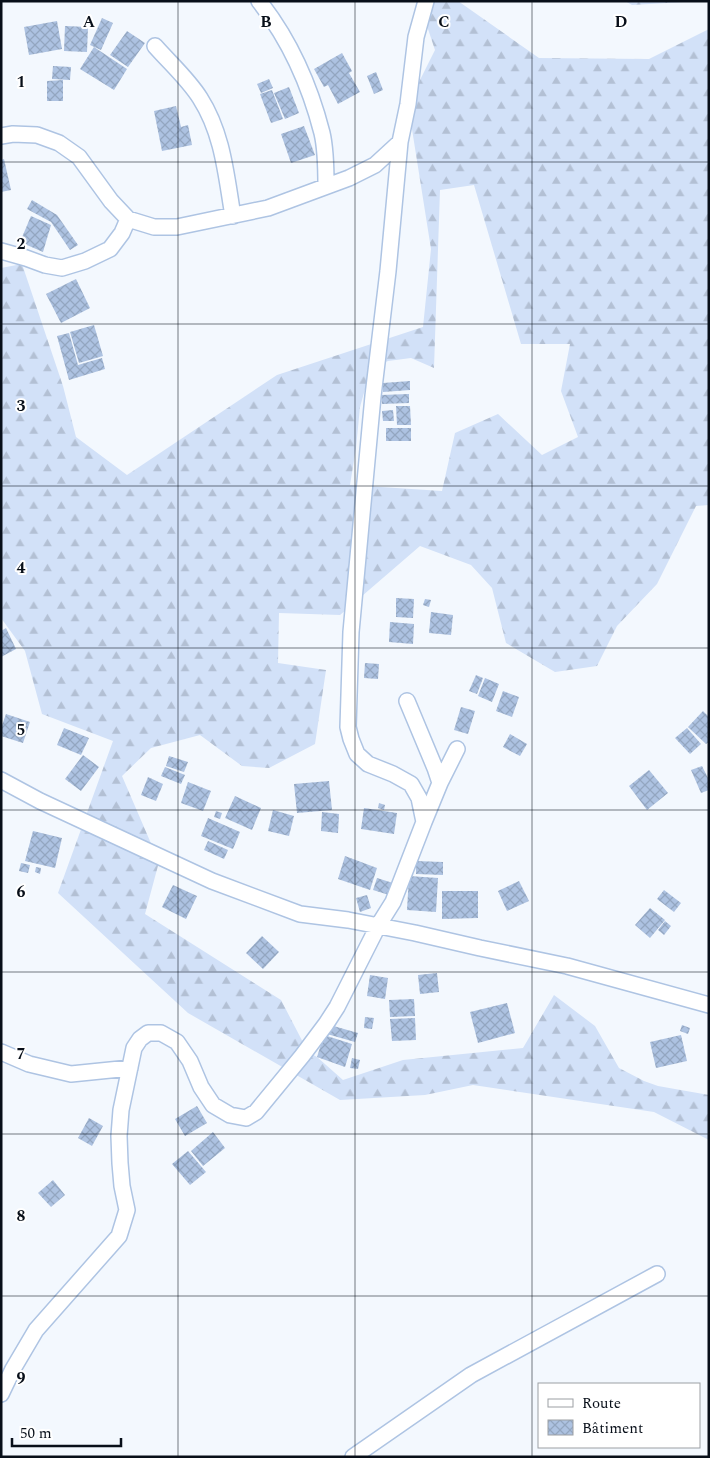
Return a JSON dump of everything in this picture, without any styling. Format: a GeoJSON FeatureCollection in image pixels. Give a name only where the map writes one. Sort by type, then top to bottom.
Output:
{"type":"FeatureCollection","features":[{"type":"Feature","properties":{"kind":"street"},"geometry":{"type":"LineString","coordinates":[[259,1],[275,22],[297,63],[313,104],[322,134],[326,186]]}},
{"type":"Feature","properties":{"kind":"street"},"geometry":{"type":"LineString","coordinates":[[424,822],[419,798],[411,784],[368,764],[357,754],[348,727],[351,632],[362,499],[388,271],[400,142],[408,104],[416,37],[426,1]]}},
{"type":"Feature","properties":{"kind":"street"},"geometry":{"type":"LineString","coordinates":[[155,46],[200,98],[215,127],[222,149],[233,216]]}},
{"type":"Feature","properties":{"kind":"street"},"geometry":{"type":"LineString","coordinates":[[1,136],[13,134],[37,135],[59,144],[79,157],[111,201],[128,219],[154,227],[177,227],[268,208],[350,178],[375,165],[400,142]]}},
{"type":"Feature","properties":{"kind":"street"},"geometry":{"type":"LineString","coordinates":[[1,251],[44,265],[62,268],[85,261],[110,249],[122,233],[128,219]]}},
{"type":"Feature","properties":{"kind":"street"},"geometry":{"type":"LineString","coordinates":[[407,702],[440,783]]}},
{"type":"Feature","properties":{"kind":"street"},"geometry":{"type":"LineString","coordinates":[[1,1394],[36,1330],[119,1236],[127,1210],[122,1186],[119,1136],[121,1110],[134,1048],[140,1039],[148,1033],[161,1032],[177,1042],[190,1061],[201,1087],[213,1105],[230,1115],[246,1118],[256,1112],[272,1095],[326,1024],[378,926],[393,902],[440,783],[457,750]]}},
{"type":"Feature","properties":{"kind":"street"},"geometry":{"type":"LineString","coordinates":[[1,780],[40,801],[212,881],[300,914],[378,926],[567,966],[709,1005]]}},
{"type":"Feature","properties":{"kind":"street"},"geometry":{"type":"LineString","coordinates":[[1,1052],[29,1064],[71,1074],[130,1068]]}},
{"type":"Feature","properties":{"kind":"street"},"geometry":{"type":"LineString","coordinates":[[353,1457],[471,1375],[657,1274]]}},
{"type":"Feature","properties":{"kind":"green space"},"geometry":{"type":"Polygon","coordinates":[[[431,1],[458,1],[539,58],[649,59],[709,29],[709,505],[696,506],[657,584],[617,626],[597,666],[555,672],[506,643],[492,588],[471,565],[420,546],[340,615],[279,613],[278,663],[326,670],[315,744],[269,768],[242,766],[200,735],[151,748],[122,776],[159,862],[145,914],[281,1000],[308,1052],[317,1057],[343,1080],[403,1060],[523,1048],[554,995],[595,1026],[619,1068],[658,1086],[709,1095],[709,1140],[654,1112],[473,1085],[425,1095],[340,1100],[188,1013],[58,893],[113,741],[42,714],[25,651],[1,618],[1,268],[22,264],[63,386],[76,437],[127,475],[277,375],[423,327],[431,249],[408,104],[435,50],[427,26],[431,1]],[[474,185],[440,190],[434,368],[411,358],[388,361],[371,368],[360,407],[350,485],[442,491],[455,433],[498,414],[542,455],[578,437],[561,391],[570,344],[521,344],[474,185]]]}},
{"type":"Feature","properties":{"kind":"green space"},"geometry":{"type":"Polygon","coordinates":[[[625,1],[701,1],[632,5],[625,1]]]}},
{"type":"Feature","properties":{"kind":"building"},"geometry":{"type":"Polygon","coordinates":[[[102,18],[113,23],[101,50],[90,45],[102,18]]]}},
{"type":"Feature","properties":{"kind":"building"},"geometry":{"type":"Polygon","coordinates":[[[57,21],[62,49],[29,55],[24,27],[57,21]]]}},
{"type":"Feature","properties":{"kind":"building"},"geometry":{"type":"Polygon","coordinates":[[[65,26],[88,27],[87,52],[64,51],[65,26]]]}},
{"type":"Feature","properties":{"kind":"building"},"geometry":{"type":"Polygon","coordinates":[[[127,31],[145,43],[128,67],[110,55],[127,31]]]}},
{"type":"Feature","properties":{"kind":"building"},"geometry":{"type":"Polygon","coordinates":[[[94,47],[127,69],[114,90],[80,69],[94,47]]]}},
{"type":"Feature","properties":{"kind":"building"},"geometry":{"type":"Polygon","coordinates":[[[342,53],[352,71],[349,73],[360,92],[338,104],[328,85],[324,87],[314,69],[342,53]]]}},
{"type":"Feature","properties":{"kind":"building"},"geometry":{"type":"Polygon","coordinates":[[[53,66],[71,67],[70,80],[52,79],[53,66]]]}},
{"type":"Feature","properties":{"kind":"building"},"geometry":{"type":"Polygon","coordinates":[[[376,72],[383,90],[374,94],[367,76],[376,72]]]}},
{"type":"Feature","properties":{"kind":"building"},"geometry":{"type":"Polygon","coordinates":[[[269,79],[273,88],[261,93],[257,84],[269,79]]]}},
{"type":"Feature","properties":{"kind":"building"},"geometry":{"type":"Polygon","coordinates":[[[63,80],[63,101],[47,101],[47,81],[63,80]]]}},
{"type":"Feature","properties":{"kind":"building"},"geometry":{"type":"Polygon","coordinates":[[[289,87],[299,113],[285,119],[274,93],[289,87]]]}},
{"type":"Feature","properties":{"kind":"building"},"geometry":{"type":"Polygon","coordinates":[[[272,90],[283,119],[271,123],[260,94],[272,90]]]}},
{"type":"Feature","properties":{"kind":"building"},"geometry":{"type":"Polygon","coordinates":[[[176,106],[181,127],[188,125],[192,145],[162,151],[154,111],[176,106]]]}},
{"type":"Feature","properties":{"kind":"building"},"geometry":{"type":"Polygon","coordinates":[[[304,126],[315,155],[291,163],[281,134],[304,126]]]}},
{"type":"Feature","properties":{"kind":"building"},"geometry":{"type":"Polygon","coordinates":[[[4,159],[11,190],[1,192],[1,160],[4,159]]]}},
{"type":"Feature","properties":{"kind":"building"},"geometry":{"type":"Polygon","coordinates":[[[32,200],[57,215],[78,245],[70,250],[51,222],[27,209],[32,200]]]}},
{"type":"Feature","properties":{"kind":"building"},"geometry":{"type":"Polygon","coordinates":[[[31,216],[51,225],[43,252],[20,242],[31,216]]]}},
{"type":"Feature","properties":{"kind":"building"},"geometry":{"type":"Polygon","coordinates":[[[76,279],[90,308],[61,323],[46,294],[76,279]]]}},
{"type":"Feature","properties":{"kind":"building"},"geometry":{"type":"Polygon","coordinates":[[[94,325],[103,356],[79,363],[70,332],[94,325]]]}},
{"type":"Feature","properties":{"kind":"building"},"geometry":{"type":"Polygon","coordinates":[[[69,333],[78,365],[102,358],[105,369],[69,380],[57,336],[69,333]]]}},
{"type":"Feature","properties":{"kind":"building"},"geometry":{"type":"Polygon","coordinates":[[[410,381],[410,390],[383,392],[383,383],[410,381]]]}},
{"type":"Feature","properties":{"kind":"building"},"geometry":{"type":"Polygon","coordinates":[[[409,394],[409,403],[382,404],[381,395],[409,394]]]}},
{"type":"Feature","properties":{"kind":"building"},"geometry":{"type":"Polygon","coordinates":[[[396,406],[410,406],[411,425],[397,425],[396,406]]]}},
{"type":"Feature","properties":{"kind":"building"},"geometry":{"type":"Polygon","coordinates":[[[393,410],[394,421],[383,421],[382,411],[393,410]]]}},
{"type":"Feature","properties":{"kind":"building"},"geometry":{"type":"Polygon","coordinates":[[[386,428],[411,428],[411,441],[386,441],[386,428]]]}},
{"type":"Feature","properties":{"kind":"building"},"geometry":{"type":"Polygon","coordinates":[[[396,598],[414,599],[413,618],[396,617],[396,598]]]}},
{"type":"Feature","properties":{"kind":"building"},"geometry":{"type":"Polygon","coordinates":[[[425,599],[431,600],[429,607],[423,605],[425,599]]]}},
{"type":"Feature","properties":{"kind":"building"},"geometry":{"type":"Polygon","coordinates":[[[431,612],[453,615],[451,635],[429,633],[431,612]]]}},
{"type":"Feature","properties":{"kind":"building"},"geometry":{"type":"Polygon","coordinates":[[[390,622],[414,624],[413,644],[389,642],[390,622]]]}},
{"type":"Feature","properties":{"kind":"building"},"geometry":{"type":"Polygon","coordinates":[[[6,628],[16,649],[1,657],[1,631],[6,628]]]}},
{"type":"Feature","properties":{"kind":"building"},"geometry":{"type":"Polygon","coordinates":[[[365,663],[379,664],[378,679],[364,678],[365,663]]]}},
{"type":"Feature","properties":{"kind":"building"},"geometry":{"type":"Polygon","coordinates":[[[476,675],[483,678],[477,694],[469,691],[476,675]]]}},
{"type":"Feature","properties":{"kind":"building"},"geometry":{"type":"Polygon","coordinates":[[[485,678],[499,684],[492,702],[478,696],[485,678]]]}},
{"type":"Feature","properties":{"kind":"building"},"geometry":{"type":"Polygon","coordinates":[[[503,691],[519,697],[512,717],[496,711],[503,691]]]}},
{"type":"Feature","properties":{"kind":"building"},"geometry":{"type":"Polygon","coordinates":[[[461,707],[475,711],[468,734],[454,730],[461,707]]]}},
{"type":"Feature","properties":{"kind":"building"},"geometry":{"type":"Polygon","coordinates":[[[703,711],[709,717],[709,742],[706,744],[688,727],[703,711]]]}},
{"type":"Feature","properties":{"kind":"building"},"geometry":{"type":"Polygon","coordinates":[[[6,714],[30,722],[23,743],[1,736],[1,728],[6,714]]]}},
{"type":"Feature","properties":{"kind":"building"},"geometry":{"type":"Polygon","coordinates":[[[64,728],[89,738],[81,755],[57,745],[64,728]]]}},
{"type":"Feature","properties":{"kind":"building"},"geometry":{"type":"Polygon","coordinates":[[[687,728],[701,744],[690,754],[675,738],[687,728]]]}},
{"type":"Feature","properties":{"kind":"building"},"geometry":{"type":"Polygon","coordinates":[[[510,734],[527,744],[520,756],[503,747],[510,734]]]}},
{"type":"Feature","properties":{"kind":"building"},"geometry":{"type":"Polygon","coordinates":[[[83,755],[99,767],[81,791],[65,779],[83,755]]]}},
{"type":"Feature","properties":{"kind":"building"},"geometry":{"type":"Polygon","coordinates":[[[169,756],[188,762],[184,772],[166,766],[169,756]]]}},
{"type":"Feature","properties":{"kind":"building"},"geometry":{"type":"Polygon","coordinates":[[[702,766],[709,780],[709,790],[701,793],[691,770],[702,766]]]}},
{"type":"Feature","properties":{"kind":"building"},"geometry":{"type":"Polygon","coordinates":[[[165,767],[185,775],[181,784],[161,776],[165,767]]]}},
{"type":"Feature","properties":{"kind":"building"},"geometry":{"type":"Polygon","coordinates":[[[649,770],[668,793],[647,810],[629,786],[649,770]]]}},
{"type":"Feature","properties":{"kind":"building"},"geometry":{"type":"Polygon","coordinates":[[[148,777],[163,784],[156,801],[141,795],[148,777]]]}},
{"type":"Feature","properties":{"kind":"building"},"geometry":{"type":"Polygon","coordinates":[[[329,781],[332,810],[297,813],[294,784],[329,781]]]}},
{"type":"Feature","properties":{"kind":"building"},"geometry":{"type":"Polygon","coordinates":[[[188,782],[211,791],[203,811],[181,803],[188,782]]]}},
{"type":"Feature","properties":{"kind":"building"},"geometry":{"type":"Polygon","coordinates":[[[235,796],[261,808],[252,830],[225,818],[235,796]]]}},
{"type":"Feature","properties":{"kind":"building"},"geometry":{"type":"Polygon","coordinates":[[[379,803],[385,805],[384,810],[378,808],[379,803]]]}},
{"type":"Feature","properties":{"kind":"building"},"geometry":{"type":"Polygon","coordinates":[[[364,808],[397,813],[394,834],[361,829],[364,808]]]}},
{"type":"Feature","properties":{"kind":"building"},"geometry":{"type":"Polygon","coordinates":[[[273,810],[294,816],[289,836],[268,831],[273,810]]]}},
{"type":"Feature","properties":{"kind":"building"},"geometry":{"type":"Polygon","coordinates":[[[216,811],[222,813],[220,819],[214,817],[216,811]]]}},
{"type":"Feature","properties":{"kind":"building"},"geometry":{"type":"Polygon","coordinates":[[[322,812],[339,814],[338,833],[321,831],[322,812]]]}},
{"type":"Feature","properties":{"kind":"building"},"geometry":{"type":"Polygon","coordinates":[[[208,818],[240,832],[233,849],[201,836],[208,818]]]}},
{"type":"Feature","properties":{"kind":"building"},"geometry":{"type":"Polygon","coordinates":[[[33,831],[62,838],[55,868],[25,861],[33,831]]]}},
{"type":"Feature","properties":{"kind":"building"},"geometry":{"type":"Polygon","coordinates":[[[208,841],[228,850],[224,859],[204,850],[208,841]]]}},
{"type":"Feature","properties":{"kind":"building"},"geometry":{"type":"Polygon","coordinates":[[[345,856],[377,868],[370,890],[338,879],[345,856]]]}},
{"type":"Feature","properties":{"kind":"building"},"geometry":{"type":"Polygon","coordinates":[[[416,861],[443,862],[443,875],[416,874],[416,861]]]}},
{"type":"Feature","properties":{"kind":"building"},"geometry":{"type":"Polygon","coordinates":[[[21,863],[30,865],[28,873],[19,871],[21,863]]]}},
{"type":"Feature","properties":{"kind":"building"},"geometry":{"type":"Polygon","coordinates":[[[36,867],[41,868],[40,874],[35,872],[36,867]]]}},
{"type":"Feature","properties":{"kind":"building"},"geometry":{"type":"Polygon","coordinates":[[[409,876],[438,878],[436,912],[407,910],[409,876]]]}},
{"type":"Feature","properties":{"kind":"building"},"geometry":{"type":"Polygon","coordinates":[[[377,878],[393,883],[389,895],[373,890],[377,878]]]}},
{"type":"Feature","properties":{"kind":"building"},"geometry":{"type":"Polygon","coordinates":[[[519,881],[529,901],[507,911],[498,891],[519,881]]]}},
{"type":"Feature","properties":{"kind":"building"},"geometry":{"type":"Polygon","coordinates":[[[173,885],[197,896],[186,919],[162,907],[173,885]]]}},
{"type":"Feature","properties":{"kind":"building"},"geometry":{"type":"Polygon","coordinates":[[[664,890],[681,903],[674,912],[657,899],[664,890]]]}},
{"type":"Feature","properties":{"kind":"building"},"geometry":{"type":"Polygon","coordinates":[[[442,891],[478,891],[478,918],[442,919],[442,891]]]}},
{"type":"Feature","properties":{"kind":"building"},"geometry":{"type":"Polygon","coordinates":[[[367,895],[371,908],[360,912],[356,898],[367,895]]]}},
{"type":"Feature","properties":{"kind":"building"},"geometry":{"type":"Polygon","coordinates":[[[650,908],[665,920],[650,938],[635,925],[650,908]]]}},
{"type":"Feature","properties":{"kind":"building"},"geometry":{"type":"Polygon","coordinates":[[[665,921],[671,926],[664,935],[658,930],[665,921]]]}},
{"type":"Feature","properties":{"kind":"building"},"geometry":{"type":"Polygon","coordinates":[[[262,936],[279,952],[263,969],[246,953],[262,936]]]}},
{"type":"Feature","properties":{"kind":"building"},"geometry":{"type":"Polygon","coordinates":[[[437,973],[439,992],[420,994],[418,975],[437,973]]]}},
{"type":"Feature","properties":{"kind":"building"},"geometry":{"type":"Polygon","coordinates":[[[370,975],[388,978],[385,999],[367,996],[370,975]]]}},
{"type":"Feature","properties":{"kind":"building"},"geometry":{"type":"Polygon","coordinates":[[[414,999],[415,1016],[390,1017],[389,1000],[414,999]]]}},
{"type":"Feature","properties":{"kind":"building"},"geometry":{"type":"Polygon","coordinates":[[[507,1003],[515,1033],[478,1043],[470,1012],[507,1003]]]}},
{"type":"Feature","properties":{"kind":"building"},"geometry":{"type":"Polygon","coordinates":[[[365,1017],[374,1018],[372,1029],[364,1028],[365,1017]]]}},
{"type":"Feature","properties":{"kind":"building"},"geometry":{"type":"Polygon","coordinates":[[[415,1018],[416,1040],[392,1041],[390,1019],[415,1018]]]}},
{"type":"Feature","properties":{"kind":"building"},"geometry":{"type":"Polygon","coordinates":[[[330,1025],[358,1033],[355,1042],[327,1034],[330,1025]]]}},
{"type":"Feature","properties":{"kind":"building"},"geometry":{"type":"Polygon","coordinates":[[[682,1025],[690,1028],[688,1034],[680,1031],[682,1025]]]}},
{"type":"Feature","properties":{"kind":"building"},"geometry":{"type":"Polygon","coordinates":[[[324,1035],[352,1044],[345,1067],[317,1057],[324,1035]]]}},
{"type":"Feature","properties":{"kind":"building"},"geometry":{"type":"Polygon","coordinates":[[[681,1035],[687,1061],[656,1068],[650,1042],[681,1035]]]}},
{"type":"Feature","properties":{"kind":"building"},"geometry":{"type":"Polygon","coordinates":[[[352,1058],[360,1060],[358,1069],[350,1068],[352,1058]]]}},
{"type":"Feature","properties":{"kind":"building"},"geometry":{"type":"Polygon","coordinates":[[[197,1106],[207,1123],[185,1136],[175,1119],[197,1106]]]}},
{"type":"Feature","properties":{"kind":"building"},"geometry":{"type":"Polygon","coordinates":[[[89,1118],[103,1126],[92,1146],[78,1138],[89,1118]]]}},
{"type":"Feature","properties":{"kind":"building"},"geometry":{"type":"Polygon","coordinates":[[[213,1132],[225,1148],[203,1166],[191,1151],[213,1132]]]}},
{"type":"Feature","properties":{"kind":"building"},"geometry":{"type":"Polygon","coordinates":[[[188,1151],[206,1172],[190,1185],[172,1164],[188,1151]]]}},
{"type":"Feature","properties":{"kind":"building"},"geometry":{"type":"Polygon","coordinates":[[[53,1180],[65,1195],[51,1207],[38,1193],[53,1180]]]}}]}
